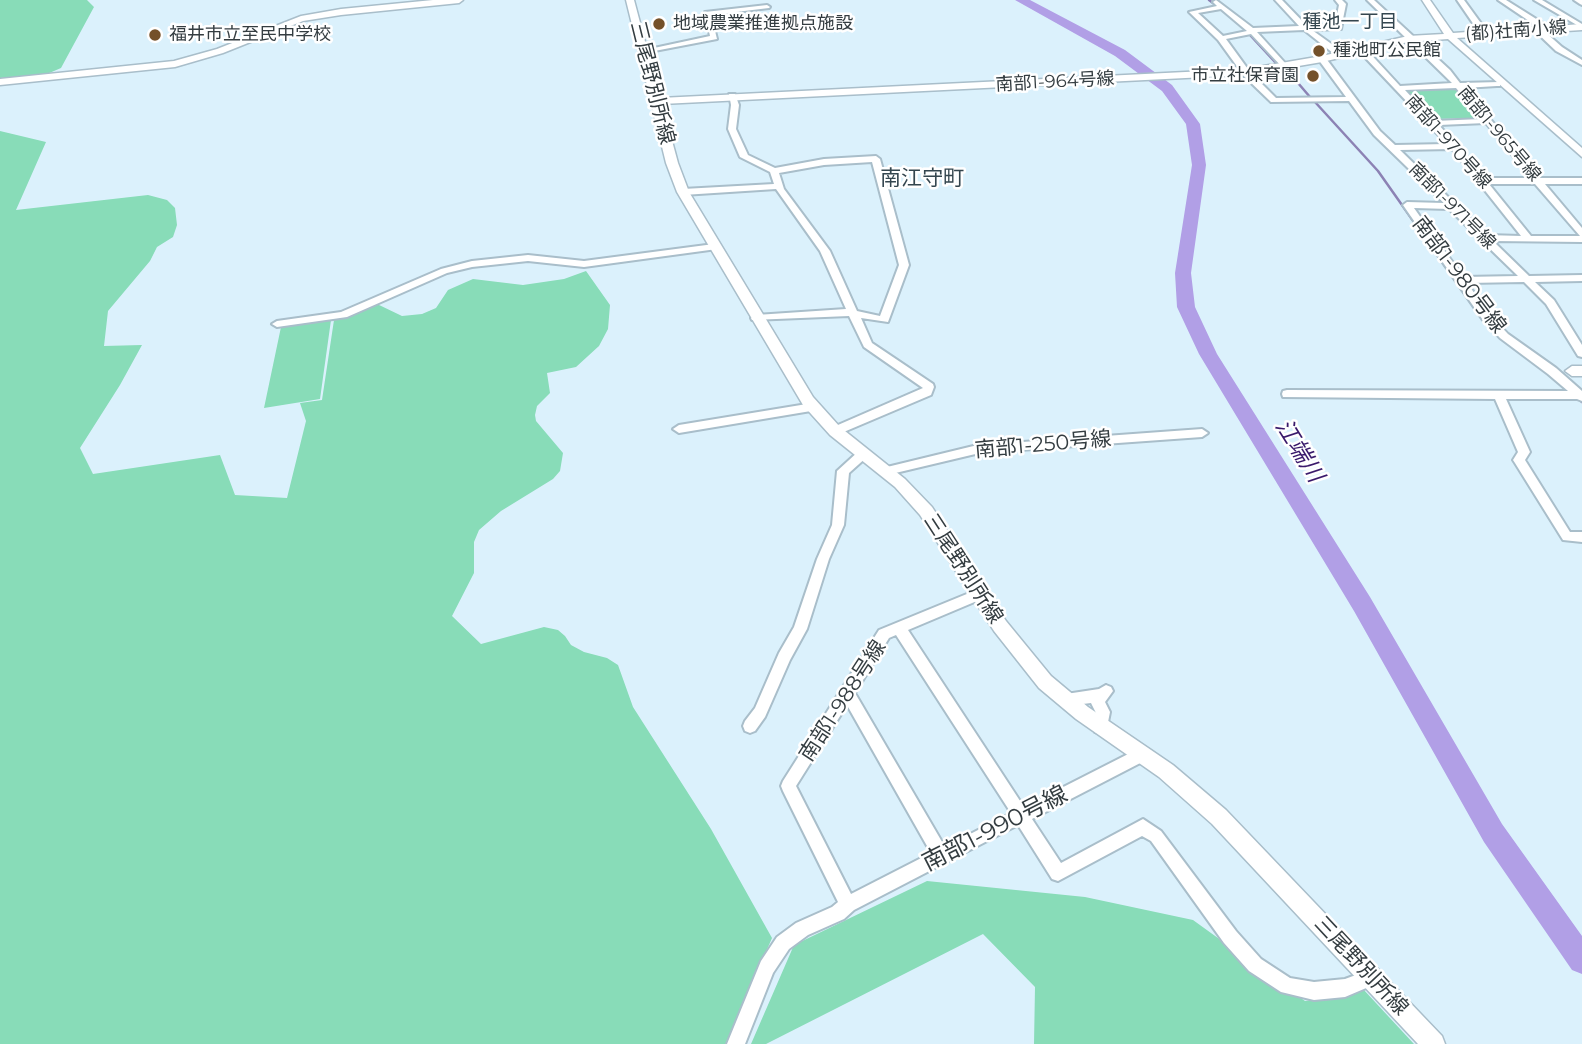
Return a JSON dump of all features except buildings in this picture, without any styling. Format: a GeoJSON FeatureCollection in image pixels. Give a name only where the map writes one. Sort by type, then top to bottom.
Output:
{"type":"FeatureCollection","features":[{"type":"Feature","properties":{"kind":"street"},"geometry":{"type":"LineString","coordinates":[[0,82],[168,65],[220,51],[301,19],[341,12],[459,0]]}},
{"type":"Feature","properties":{"kind":"street","name":"三尾野別所線"},"geometry":{"type":"LineString","coordinates":[[630,0],[672,163],[683,192],[756,318],[813,407],[835,430],[887,471],[926,511],[1016,648],[1066,700],[1187,788],[1234,831],[1434,1044]]}},
{"type":"Feature","properties":{"kind":"street"},"geometry":{"type":"LineString","coordinates":[[1213,0],[1251,31],[1283,66]]}},
{"type":"Feature","properties":{"kind":"street"},"geometry":{"type":"LineString","coordinates":[[1278,0],[1305,28],[1341,55]]}},
{"type":"Feature","properties":{"kind":"street"},"geometry":{"type":"LineString","coordinates":[[1221,38],[1251,31],[1339,27],[1343,4],[1338,0]]}},
{"type":"Feature","properties":{"kind":"street","name":"南部1-965号線"},"geometry":{"type":"LineString","coordinates":[[1370,0],[1412,38],[1458,86],[1582,236]]}},
{"type":"Feature","properties":{"kind":"street"},"geometry":{"type":"LineString","coordinates":[[1426,0],[1449,36],[1576,145],[1582,155]]}},
{"type":"Feature","properties":{"kind":"street"},"geometry":{"type":"LineString","coordinates":[[1460,0],[1484,33]]}},
{"type":"Feature","properties":{"kind":"street"},"geometry":{"type":"LineString","coordinates":[[1501,0],[1542,29],[1559,49],[1582,63]]}},
{"type":"Feature","properties":{"kind":"street"},"geometry":{"type":"LineString","coordinates":[[1528,0],[1568,25]]}},
{"type":"Feature","properties":{"kind":"street"},"geometry":{"type":"LineString","coordinates":[[1537,0],[1582,26]]}},
{"type":"Feature","properties":{"kind":"street"},"geometry":{"type":"LineString","coordinates":[[1577,0],[1582,3]]}},
{"type":"Feature","properties":{"kind":"street"},"geometry":{"type":"LineString","coordinates":[[644,51],[714,37],[707,13],[767,6]]}},
{"type":"Feature","properties":{"kind":"street"},"geometry":{"type":"LineString","coordinates":[[1223,7],[1194,12],[1221,38],[1246,72],[1275,100],[1352,99]]}},
{"type":"Feature","properties":{"kind":"street","name":"(都)社南小線"},"geometry":{"type":"LineString","coordinates":[[1449,36],[1582,26]]}},
{"type":"Feature","properties":{"kind":"street","name":"南部1-964号線"},"geometry":{"type":"LineString","coordinates":[[657,101],[1246,72],[1322,59],[1412,38],[1449,36]]}},
{"type":"Feature","properties":{"kind":"street","name":"南部1-970号線"},"geometry":{"type":"LineString","coordinates":[[1362,50],[1454,146],[1529,239]]}},
{"type":"Feature","properties":{"kind":"street","name":"南部1-971号線"},"geometry":{"type":"LineString","coordinates":[[1322,59],[1377,133],[1550,302],[1582,353]]}},
{"type":"Feature","properties":{"kind":"street"},"geometry":{"type":"LineString","coordinates":[[1399,88],[1497,85]]}},
{"type":"Feature","properties":{"kind":"street"},"geometry":{"type":"LineString","coordinates":[[732,96],[735,106],[733,129],[744,157],[774,171],[824,162],[876,159],[904,265],[884,320],[853,312],[756,318]]}},
{"type":"Feature","properties":{"kind":"street"},"geometry":{"type":"LineString","coordinates":[[1433,123],[1486,121]]}},
{"type":"Feature","properties":{"kind":"street"},"geometry":{"type":"LineString","coordinates":[[1393,148],[1454,146]]}},
{"type":"Feature","properties":{"kind":"street"},"geometry":{"type":"LineString","coordinates":[[774,171],[779,187],[825,251],[868,345],[929,387],[927,392],[835,430]]}},
{"type":"Feature","properties":{"kind":"street"},"geometry":{"type":"LineString","coordinates":[[1484,181],[1582,181]]}},
{"type":"Feature","properties":{"kind":"street"},"geometry":{"type":"LineString","coordinates":[[683,192],[779,187]]}},
{"type":"Feature","properties":{"kind":"street","name":"南部1-980号線"},"geometry":{"type":"LineString","coordinates":[[1453,206],[1407,205],[1487,318],[1504,335],[1581,396]]}},
{"type":"Feature","properties":{"kind":"street"},"geometry":{"type":"LineString","coordinates":[[1485,239],[1582,236]]}},
{"type":"Feature","properties":{"kind":"street"},"geometry":{"type":"LineString","coordinates":[[277,324],[343,315],[444,271],[472,264],[528,258],[584,264],[714,247]]}},
{"type":"Feature","properties":{"kind":"street"},"geometry":{"type":"LineString","coordinates":[[1460,280],[1582,278]]}},
{"type":"Feature","properties":{"kind":"street"},"geometry":{"type":"LineString","coordinates":[[1552,371],[1577,371]]}},
{"type":"Feature","properties":{"kind":"street"},"geometry":{"type":"LineString","coordinates":[[1287,394],[1581,396]]}},
{"type":"Feature","properties":{"kind":"street"},"geometry":{"type":"LineString","coordinates":[[1499,394],[1524,452],[1519,460],[1567,537],[1582,537]]}},
{"type":"Feature","properties":{"kind":"street"},"geometry":{"type":"LineString","coordinates":[[679,429],[813,407]]}},
{"type":"Feature","properties":{"kind":"street","name":"南部1-250号線"},"geometry":{"type":"LineString","coordinates":[[887,471],[990,446],[992,448],[1202,433]]}},
{"type":"Feature","properties":{"kind":"street"},"geometry":{"type":"LineString","coordinates":[[750,726],[760,712],[783,657],[800,629],[823,559],[838,525],[843,471],[864,453]]}},
{"type":"Feature","properties":{"kind":"street"},"geometry":{"type":"LineString","coordinates":[[899,628],[979,594]]}},
{"type":"Feature","properties":{"kind":"street","name":"南部1-988号線"},"geometry":{"type":"LineString","coordinates":[[848,904],[788,786],[884,634],[899,628],[1058,873],[1143,827],[1156,836],[1230,937],[1255,965],[1287,986],[1314,991],[1345,988],[1372,977]]}},
{"type":"Feature","properties":{"kind":"street"},"geometry":{"type":"LineString","coordinates":[[1066,700],[1103,693],[1097,701],[1103,712],[1100,727]]}},
{"type":"Feature","properties":{"kind":"street"},"geometry":{"type":"LineString","coordinates":[[848,694],[942,856]]}},
{"type":"Feature","properties":{"kind":"street","name":"南部1-990号線"},"geometry":{"type":"LineString","coordinates":[[736,1044],[767,967],[783,943],[802,929],[838,913],[848,904],[1143,754]]}},
{"type":"Feature","properties":{"kind":"green space"},"geometry":{"type":"Polygon","coordinates":[[[0,0],[87,0],[94,7],[61,68],[47,74],[0,78],[0,0]]]}},
{"type":"Feature","properties":{"kind":"green space"},"geometry":{"type":"Polygon","coordinates":[[[1458,89],[1481,118],[1433,119],[1405,91],[1458,89]]]}},
{"type":"Feature","properties":{"kind":"green space"},"geometry":{"type":"Polygon","coordinates":[[[0,131],[46,142],[16,210],[148,195],[167,200],[175,208],[177,225],[173,237],[157,247],[150,261],[108,311],[104,346],[142,345],[80,448],[93,474],[220,455],[235,495],[287,498],[306,421],[300,403],[322,400],[334,320],[377,304],[402,316],[422,314],[436,308],[448,290],[473,279],[523,285],[564,279],[586,271],[610,305],[608,329],[599,346],[576,367],[547,373],[550,393],[537,406],[535,415],[536,421],[563,453],[560,471],[553,479],[501,511],[479,530],[474,542],[474,573],[452,616],[481,644],[544,627],[558,630],[571,645],[584,652],[607,658],[618,665],[633,707],[711,829],[772,938],[726,1044],[0,1044],[0,131]]]}},
{"type":"Feature","properties":{"kind":"green space"},"geometry":{"type":"Polygon","coordinates":[[[331,320],[320,399],[264,408],[281,327],[331,320]]]}},
{"type":"Feature","properties":{"kind":"green space"},"geometry":{"type":"Polygon","coordinates":[[[927,881],[1085,897],[1193,920],[1305,1001],[1347,996],[1363,989],[1414,1044],[1034,1044],[1035,987],[983,934],[766,1044],[751,1044],[794,945],[927,881]]]}},
{"type":"Feature","properties":{"kind":"waterway","name":"江端川"},"geometry":{"type":"LineString","coordinates":[[1021,0],[1120,53],[1167,88],[1193,124],[1199,165],[1183,273],[1186,307],[1208,354],[1362,604],[1493,833],[1582,960]]}},
{"type":"Feature","properties":{"kind":"waterway"},"geometry":{"type":"LineString","coordinates":[[1209,0],[1217,6]]}},
{"type":"Feature","properties":{"kind":"waterway"},"geometry":{"type":"LineString","coordinates":[[1250,35],[1275,62]]}},
{"type":"Feature","properties":{"kind":"waterway"},"geometry":{"type":"LineString","coordinates":[[1286,69],[1310,97]]}},
{"type":"Feature","properties":{"kind":"waterway"},"geometry":{"type":"LineString","coordinates":[[1315,102],[1378,171],[1476,310]]}},
{"type":"Feature","properties":{"kind":"place","name":"地域農業推進拠点施設"},"geometry":{"type":"Point","coordinates":[659,24]}},
{"type":"Feature","properties":{"kind":"place","name":"福井市立至民中学校"},"geometry":{"type":"Point","coordinates":[155,35]}},
{"type":"Feature","properties":{"kind":"place","name":"種池町公民館"},"geometry":{"type":"Point","coordinates":[1319,51]}},
{"type":"Feature","properties":{"kind":"place","name":"市立社保育園"},"geometry":{"type":"Point","coordinates":[1313,76]}},
{"type":"Feature","properties":{"kind":"district","name":"種池一丁目"},"geometry":{"type":"Point","coordinates":[1350,22]}},
{"type":"Feature","properties":{"kind":"district","name":"南江守町"},"geometry":{"type":"Point","coordinates":[922,179]}}]}
